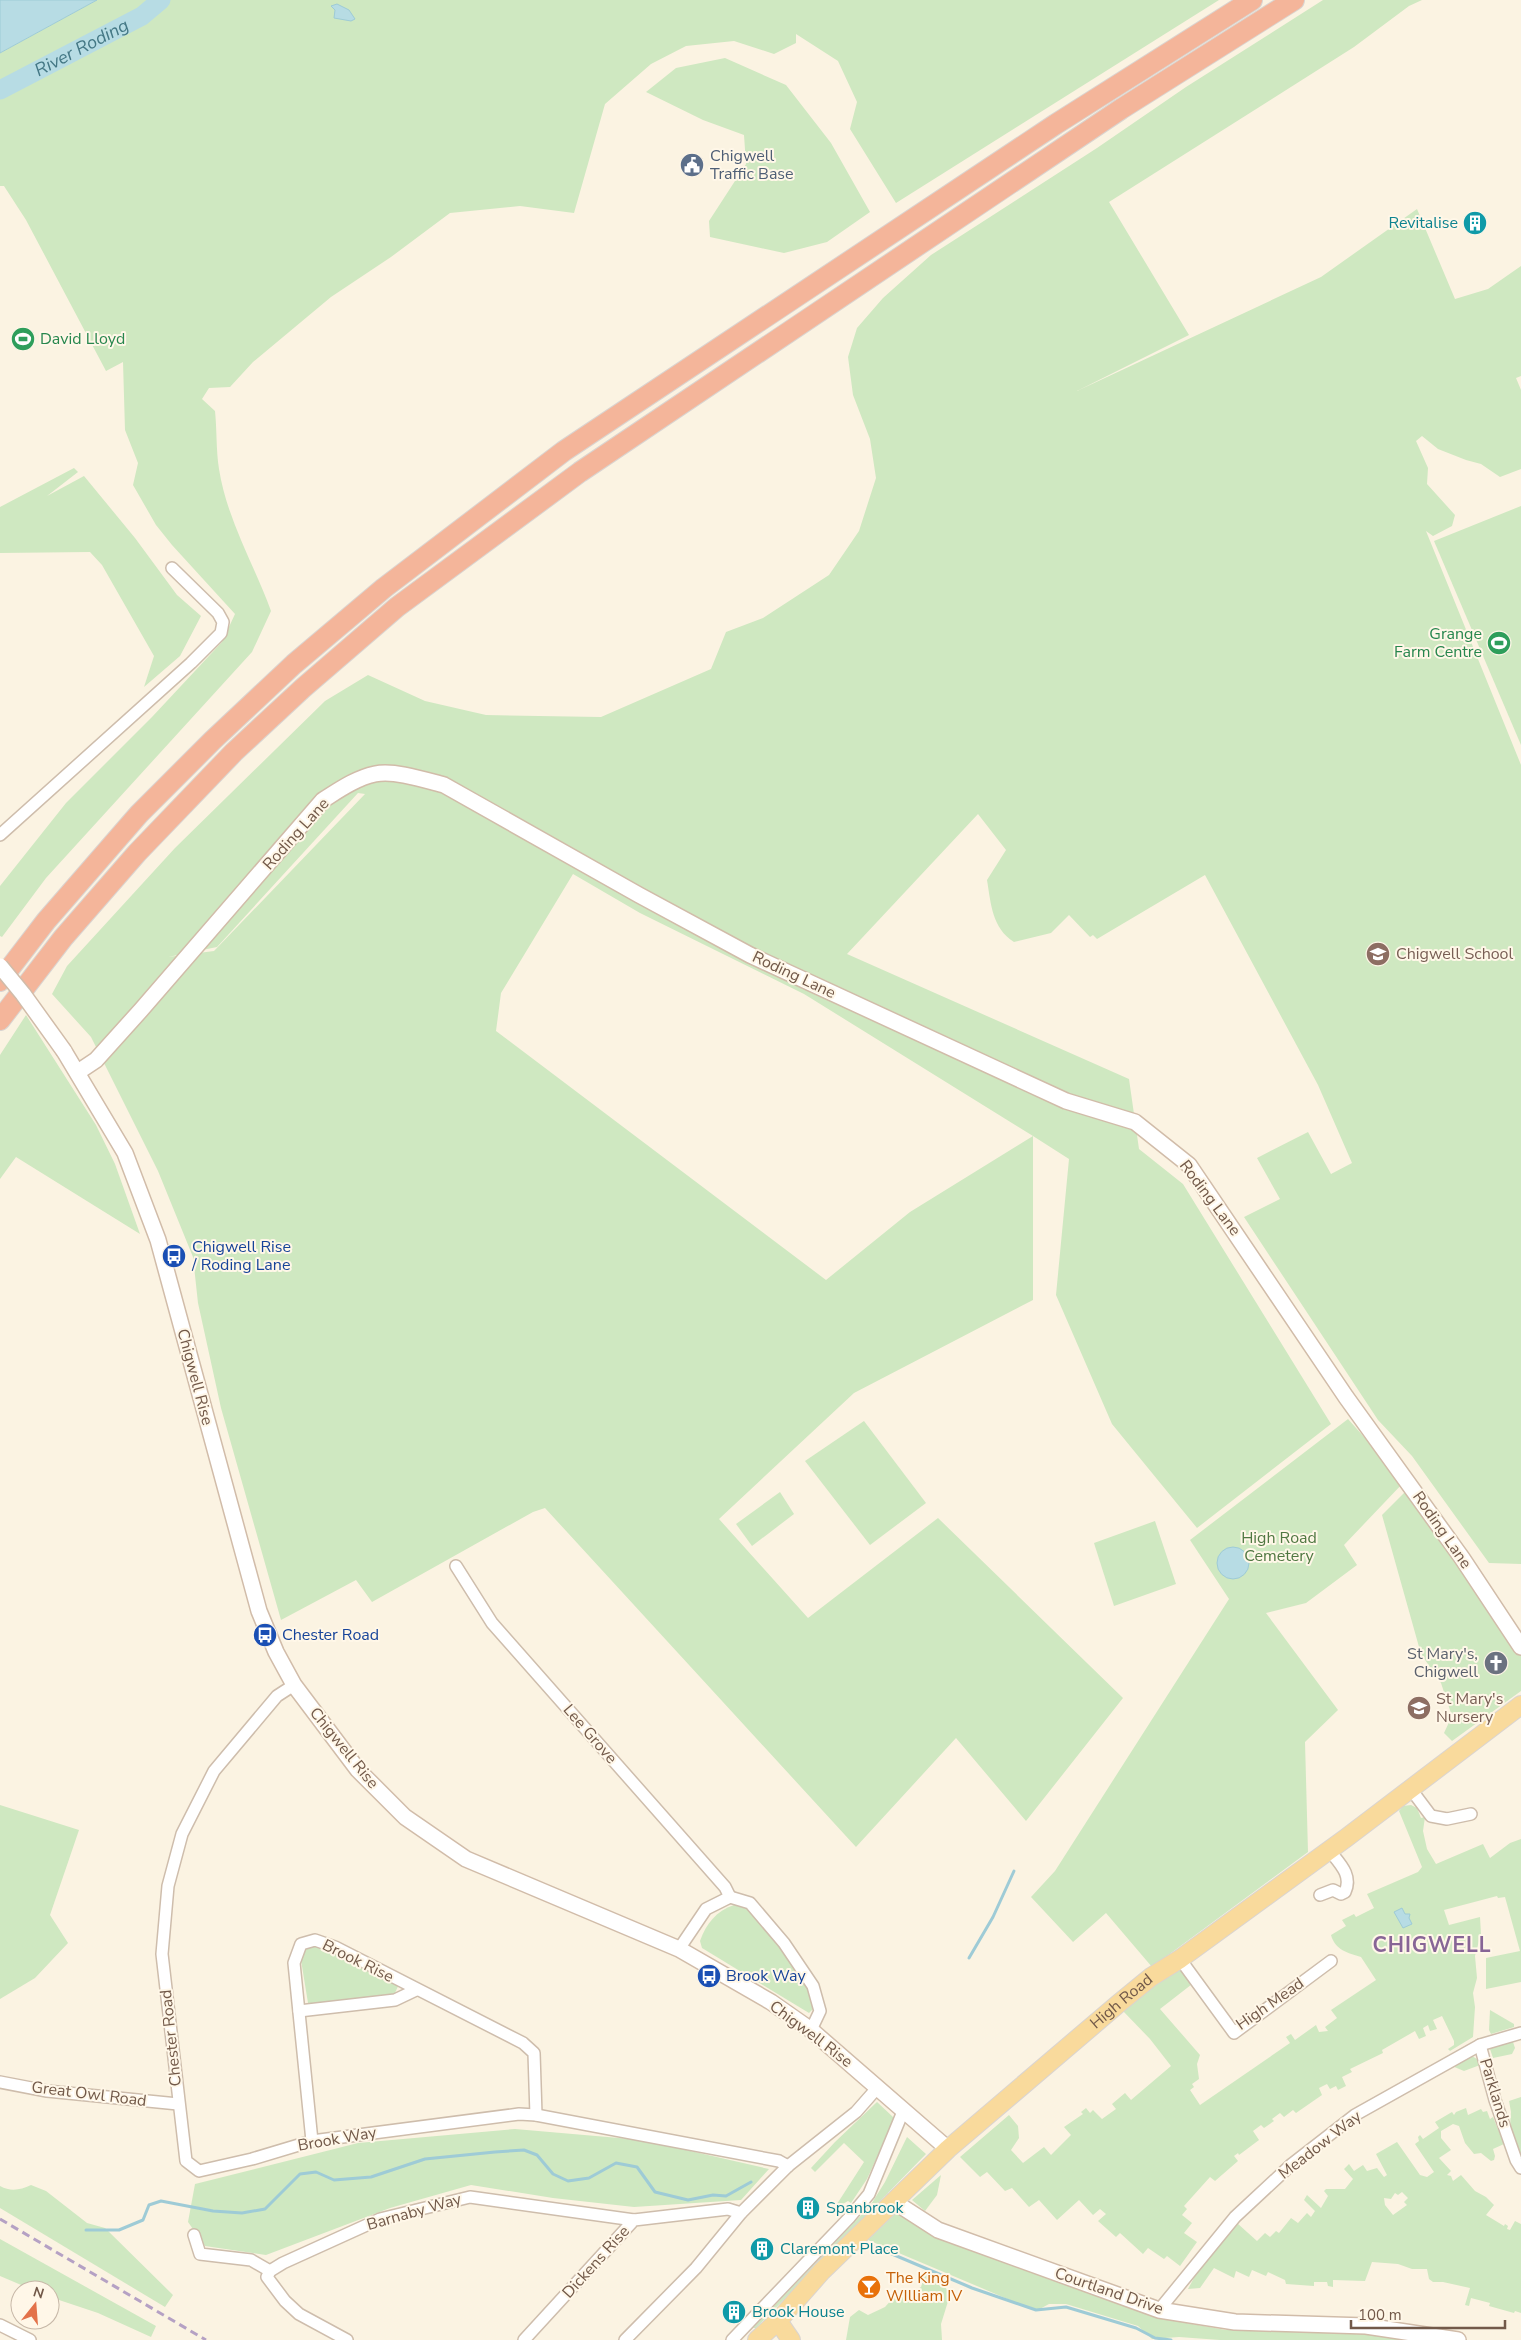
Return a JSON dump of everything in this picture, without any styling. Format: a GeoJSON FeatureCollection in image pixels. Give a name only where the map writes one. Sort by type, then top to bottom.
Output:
{"type":"FeatureCollection","features":[{"type":"Feature","properties":{"kind":"highway"},"geometry":{"type":"LineString","coordinates":[[0,981],[46,921],[139,814],[213,740],[288,671],[384,588],[564,451],[1048,130],[1252,0]]}},
{"type":"Feature","properties":{"kind":"highway"},"geometry":{"type":"LineString","coordinates":[[0,1020],[63,938],[157,832],[247,740],[303,688],[397,607],[580,472],[1121,109],[1294,0]]}},
{"type":"Feature","properties":{"kind":"main road","name":"High Road"},"geometry":{"type":"LineString","coordinates":[[757,2340],[778,2321],[822,2271],[948,2149],[1118,2004],[1151,1977],[1180,1960],[1329,1850],[1521,1705]]}},
{"type":"Feature","properties":{"kind":"main road"},"geometry":{"type":"LineString","coordinates":[[778,2321],[791,2340]]}},
{"type":"Feature","properties":{"kind":"street"},"geometry":{"type":"LineString","coordinates":[[0,835],[191,663],[221,633],[223,622],[218,612],[172,568]]}},
{"type":"Feature","properties":{"kind":"street","name":"Roding Lane"},"geometry":{"type":"LineString","coordinates":[[78,1072],[96,1060],[147,1004],[323,800],[349,784],[376,774],[409,776],[444,785],[671,914],[750,955],[1066,1101],[1135,1122],[1189,1164],[1346,1396],[1462,1558],[1521,1646]]}},
{"type":"Feature","properties":{"kind":"street"},"geometry":{"type":"LineString","coordinates":[[0,966],[24,994],[78,1072]]}},
{"type":"Feature","properties":{"kind":"street","name":"Chigwell Rise"},"geometry":{"type":"LineString","coordinates":[[78,1072],[125,1153],[158,1240],[259,1611],[276,1652],[294,1686],[358,1770],[412,1822],[466,1859],[679,1949],[770,2002],[811,2030],[948,2149]]}},
{"type":"Feature","properties":{"kind":"street","name":"Lee Grove"},"geometry":{"type":"LineString","coordinates":[[456,1566],[492,1622],[725,1887],[730,1897]]}},
{"type":"Feature","properties":{"kind":"street","name":"Chester Road"},"geometry":{"type":"LineString","coordinates":[[186,2161],[162,1954],[170,1878],[182,1834],[214,1771],[277,1696],[294,1686]]}},
{"type":"Feature","properties":{"kind":"street"},"geometry":{"type":"LineString","coordinates":[[1410,1788],[1431,1816],[1447,1819],[1471,1814]]}},
{"type":"Feature","properties":{"kind":"street"},"geometry":{"type":"LineString","coordinates":[[1320,1895],[1333,1890],[1341,1894],[1345,1892],[1348,1885],[1344,1868],[1329,1850]]}},
{"type":"Feature","properties":{"kind":"street"},"geometry":{"type":"LineString","coordinates":[[679,1949],[706,1909],[730,1897],[750,1903],[784,1943],[813,1986],[820,2011],[811,2030]]}},
{"type":"Feature","properties":{"kind":"street","name":"Brook Rise"},"geometry":{"type":"LineString","coordinates":[[312,2141],[294,1963],[301,1944],[314,1940],[335,1947],[523,2043],[534,2053],[536,2115]]}},
{"type":"Feature","properties":{"kind":"street","name":"High Mead"},"geometry":{"type":"LineString","coordinates":[[1180,1960],[1234,2033],[1331,1961]]}},
{"type":"Feature","properties":{"kind":"street"},"geometry":{"type":"LineString","coordinates":[[299,2011],[395,2000],[416,1990]]}},
{"type":"Feature","properties":{"kind":"street","name":"Meadow Way"},"geometry":{"type":"LineString","coordinates":[[1159,2310],[1235,2217],[1292,2164],[1355,2115],[1480,2045],[1521,2033]]}},
{"type":"Feature","properties":{"kind":"street","name":"Parklands"},"geometry":{"type":"LineString","coordinates":[[1480,2045],[1495,2100],[1516,2160],[1521,2168]]}},
{"type":"Feature","properties":{"kind":"street","name":"Great Owl Road"},"geometry":{"type":"LineString","coordinates":[[0,2082],[47,2091],[178,2104]]}},
{"type":"Feature","properties":{"kind":"street"},"geometry":{"type":"LineString","coordinates":[[625,2340],[696,2268],[741,2213],[788,2166],[856,2112],[878,2087]]}},
{"type":"Feature","properties":{"kind":"street"},"geometry":{"type":"LineString","coordinates":[[735,2339],[849,2218],[869,2194],[904,2109]]}},
{"type":"Feature","properties":{"kind":"street","name":"Brook Way"},"geometry":{"type":"LineString","coordinates":[[186,2161],[199,2170],[252,2159],[312,2141],[519,2114],[536,2115],[778,2161],[788,2166]]}},
{"type":"Feature","properties":{"kind":"street","name":"Barnaby Way"},"geometry":{"type":"LineString","coordinates":[[268,2274],[283,2262],[380,2219],[470,2197],[634,2220]]}},
{"type":"Feature","properties":{"kind":"street","name":"Courtland Drive"},"geometry":{"type":"LineString","coordinates":[[894,2201],[938,2230],[1159,2310],[1235,2322],[1366,2326],[1458,2340]]}},
{"type":"Feature","properties":{"kind":"street","name":"Dickens Rise"},"geometry":{"type":"LineString","coordinates":[[524,2340],[634,2220],[728,2209],[741,2213]]}},
{"type":"Feature","properties":{"kind":"street"},"geometry":{"type":"LineString","coordinates":[[194,2235],[200,2254],[251,2260],[268,2274],[285,2301],[299,2314],[347,2340]]}},
{"type":"Feature","properties":{"kind":"street"},"geometry":{"type":"LineString","coordinates":[[0,2325],[30,2340]]}},
{"type":"Feature","properties":{"kind":"green space"},"geometry":{"type":"Polygon","coordinates":[[[97,0],[1219,0],[896,203],[850,129],[857,102],[838,61],[796,34],[796,43],[774,54],[734,41],[686,46],[651,64],[605,104],[574,213],[520,206],[450,213],[391,257],[331,297],[253,362],[230,387],[209,388],[202,399],[215,411],[218,462],[228,506],[271,611],[252,652],[46,878],[2,937],[0,936],[0,886],[66,803],[152,717],[222,642],[235,614],[156,525],[133,485],[138,463],[125,430],[123,362],[106,371],[26,220],[4,186],[0,186],[0,53],[97,0]]]}},
{"type":"Feature","properties":{"kind":"green space"},"geometry":{"type":"Polygon","coordinates":[[[1323,0],[1422,0],[1409,6],[1354,47],[1109,202],[1189,335],[1077,391],[1321,277],[1417,209],[1455,299],[1488,289],[1521,266],[1521,376],[1516,378],[1521,390],[1521,469],[1500,477],[1481,464],[1438,449],[1422,436],[1416,441],[1428,468],[1427,484],[1455,515],[1452,526],[1433,536],[1426,531],[1521,765],[1521,1564],[1489,1563],[1412,1456],[1378,1420],[1244,1217],[1280,1199],[1257,1158],[1308,1132],[1331,1174],[1352,1163],[1318,1085],[1205,875],[1097,939],[1093,935],[1090,937],[1069,915],[1051,933],[1014,942],[1001,930],[997,923],[987,880],[1006,850],[978,814],[847,954],[1129,1079],[1139,1149],[1183,1184],[1331,1424],[1197,1528],[1112,1424],[1056,1295],[1069,1159],[1033,1136],[1033,1300],[854,1393],[719,1519],[808,1618],[938,1518],[1123,1698],[1026,1821],[956,1738],[856,1847],[545,1508],[533,1512],[372,1602],[356,1580],[281,1620],[221,1408],[198,1303],[193,1257],[158,1171],[91,1037],[52,994],[67,966],[175,848],[325,701],[368,675],[425,701],[486,715],[601,717],[711,669],[726,632],[763,618],[829,575],[859,531],[876,478],[870,439],[853,395],[848,357],[857,328],[883,298],[931,255],[1097,148],[1186,87],[1323,0]],[[358,793],[217,947],[168,957],[214,951],[365,794],[358,793]],[[573,874],[501,993],[496,1031],[826,1280],[910,1212],[1033,1136],[804,994],[640,913],[573,874]]]}},
{"type":"Feature","properties":{"kind":"green space"},"geometry":{"type":"Polygon","coordinates":[[[725,58],[786,85],[831,143],[870,212],[827,242],[784,253],[710,237],[709,221],[746,164],[744,135],[703,120],[646,92],[676,68],[725,58]]]}},
{"type":"Feature","properties":{"kind":"green space"},"geometry":{"type":"Polygon","coordinates":[[[74,468],[78,472],[47,496],[84,476],[135,538],[177,595],[201,616],[180,656],[144,687],[154,656],[102,565],[90,552],[0,553],[0,507],[74,468]]]}},
{"type":"Feature","properties":{"kind":"green space","name":"Grange Farm Centre"},"geometry":{"type":"Polygon","coordinates":[[[1521,506],[1521,745],[1434,541],[1521,506]]]}},
{"type":"Feature","properties":{"kind":"green space"},"geometry":{"type":"Polygon","coordinates":[[[26,1015],[96,1125],[115,1164],[140,1234],[16,1157],[0,1179],[0,1055],[26,1015]]]}},
{"type":"Feature","properties":{"kind":"green space","name":"High Road Cemetery"},"geometry":{"type":"Polygon","coordinates":[[[1348,1419],[1404,1482],[1344,1545],[1357,1565],[1306,1603],[1266,1613],[1338,1710],[1305,1742],[1308,1852],[1152,1967],[1106,1913],[1073,1942],[1031,1897],[1055,1871],[1229,1599],[1190,1540],[1348,1419]]]}},
{"type":"Feature","properties":{"kind":"green space"},"geometry":{"type":"Polygon","coordinates":[[[864,1421],[926,1503],[870,1545],[805,1461],[864,1421]]]}},
{"type":"Feature","properties":{"kind":"green space"},"geometry":{"type":"Polygon","coordinates":[[[1409,1488],[1521,1655],[1521,1691],[1452,1741],[1444,1733],[1452,1716],[1441,1683],[1421,1654],[1382,1515],[1409,1488]]]}},
{"type":"Feature","properties":{"kind":"green space"},"geometry":{"type":"Polygon","coordinates":[[[780,1492],[794,1514],[752,1546],[736,1524],[780,1492]]]}},
{"type":"Feature","properties":{"kind":"green space"},"geometry":{"type":"Polygon","coordinates":[[[1155,1521],[1176,1584],[1114,1606],[1094,1543],[1155,1521]]]}},
{"type":"Feature","properties":{"kind":"green space"},"geometry":{"type":"Polygon","coordinates":[[[0,1805],[79,1830],[50,1915],[68,1943],[35,1978],[0,1999],[0,1805]]]}},
{"type":"Feature","properties":{"kind":"green space"},"geometry":{"type":"Polygon","coordinates":[[[1411,1805],[1417,1808],[1421,1818],[1425,1817],[1423,1831],[1427,1849],[1436,1864],[1483,1844],[1490,1858],[1510,1843],[1521,1839],[1521,1982],[1486,1989],[1486,1958],[1520,1951],[1505,1897],[1498,1898],[1497,1896],[1444,1910],[1449,1925],[1480,1917],[1481,1934],[1475,1956],[1477,1978],[1473,1993],[1475,2007],[1473,2037],[1450,2051],[1448,2049],[1454,2045],[1454,2041],[1442,2016],[1433,2020],[1437,2029],[1430,2031],[1428,2025],[1423,2028],[1426,2036],[1419,2039],[1415,2031],[1382,2050],[1383,2053],[1350,2069],[1352,2072],[1342,2077],[1346,2086],[1338,2090],[1336,2086],[1330,2089],[1327,2084],[1319,2088],[1322,2095],[1296,2113],[1293,2110],[1284,2117],[1280,2113],[1272,2119],[1274,2121],[1264,2128],[1261,2125],[1253,2131],[1259,2140],[1239,2155],[1238,2153],[1234,2156],[1238,2161],[1215,2181],[1210,2177],[1184,2206],[1187,2209],[1182,2215],[1192,2223],[1184,2233],[1197,2242],[1180,2266],[1167,2256],[1164,2259],[1148,2248],[1143,2254],[1120,2233],[1116,2237],[1098,2221],[1106,2214],[1100,2209],[1093,2215],[1079,2200],[1057,2220],[1039,2200],[1029,2207],[1012,2188],[1005,2191],[987,2172],[980,2177],[960,2157],[1009,2115],[1018,2126],[1019,2138],[1011,2150],[1023,2163],[1044,2147],[1051,2155],[1071,2135],[1064,2127],[1083,2114],[1081,2112],[1086,2108],[1090,2113],[1093,2110],[1102,2119],[1116,2109],[1112,2104],[1125,2093],[1131,2100],[1171,2066],[1150,2039],[1123,2011],[1182,1962],[1196,1981],[1160,2009],[1200,2055],[1197,2064],[1199,2079],[1192,2084],[1194,2087],[1190,2090],[1200,2105],[1290,2043],[1286,2037],[1291,2034],[1295,2040],[1316,2025],[1319,2032],[1328,2031],[1325,2027],[1337,2018],[1331,2010],[1376,1980],[1361,1957],[1339,1947],[1331,1935],[1346,1926],[1342,1920],[1354,1914],[1356,1917],[1374,1908],[1367,1894],[1418,1872],[1422,1867],[1399,1811],[1403,1806],[1411,1805]]]}},
{"type":"Feature","properties":{"kind":"green space"},"geometry":{"type":"Polygon","coordinates":[[[734,1905],[747,1909],[780,1944],[810,1987],[815,2007],[809,2013],[702,1948],[700,1941],[712,1919],[734,1905]]]}},
{"type":"Feature","properties":{"kind":"green space"},"geometry":{"type":"Polygon","coordinates":[[[315,1940],[400,1982],[394,1995],[317,2006],[308,2003],[300,1954],[304,1945],[315,1940]]]}},
{"type":"Feature","properties":{"kind":"green space"},"geometry":{"type":"Polygon","coordinates":[[[1490,2010],[1514,2024],[1514,2027],[1491,2034],[1489,2030],[1490,2010]]]}},
{"type":"Feature","properties":{"kind":"green space"},"geometry":{"type":"Polygon","coordinates":[[[1512,2039],[1515,2048],[1512,2054],[1493,2058],[1490,2049],[1491,2045],[1512,2039]]]}},
{"type":"Feature","properties":{"kind":"green space"},"geometry":{"type":"Polygon","coordinates":[[[1470,2055],[1477,2059],[1480,2065],[1464,2071],[1452,2066],[1470,2055]]]}},
{"type":"Feature","properties":{"kind":"green space"},"geometry":{"type":"Polygon","coordinates":[[[1521,2097],[1521,2157],[1510,2126],[1511,2112],[1509,2101],[1521,2097]]]}},
{"type":"Feature","properties":{"kind":"green space"},"geometry":{"type":"Polygon","coordinates":[[[877,2102],[893,2117],[893,2122],[867,2179],[851,2203],[848,2201],[841,2205],[837,2204],[864,2162],[844,2143],[815,2172],[811,2168],[877,2102]]]}},
{"type":"Feature","properties":{"kind":"green space"},"geometry":{"type":"Polygon","coordinates":[[[1466,2108],[1468,2115],[1481,2109],[1483,2112],[1487,2111],[1490,2119],[1493,2117],[1504,2144],[1493,2149],[1495,2156],[1494,2160],[1491,2161],[1481,2153],[1474,2154],[1465,2143],[1459,2126],[1453,2124],[1441,2131],[1441,2138],[1451,2150],[1439,2158],[1451,2171],[1447,2175],[1451,2176],[1453,2181],[1461,2175],[1475,2191],[1486,2197],[1494,2205],[1486,2215],[1504,2226],[1505,2224],[1508,2226],[1507,2229],[1510,2230],[1515,2221],[1521,2224],[1521,2313],[1489,2306],[1490,2303],[1471,2298],[1469,2306],[1465,2305],[1470,2288],[1443,2282],[1433,2282],[1429,2279],[1427,2269],[1412,2269],[1398,2264],[1372,2262],[1365,2281],[1333,2280],[1333,2287],[1328,2286],[1327,2282],[1314,2282],[1314,2286],[1286,2284],[1285,2280],[1268,2272],[1266,2276],[1252,2270],[1249,2277],[1236,2271],[1234,2278],[1214,2268],[1200,2288],[1188,2289],[1195,2276],[1237,2223],[1257,2241],[1265,2233],[1270,2237],[1276,2231],[1279,2233],[1291,2218],[1298,2223],[1307,2213],[1311,2217],[1315,2211],[1304,2200],[1307,2195],[1321,2208],[1328,2196],[1324,2191],[1326,2189],[1345,2189],[1353,2179],[1344,2169],[1349,2164],[1354,2171],[1363,2165],[1367,2171],[1377,2168],[1384,2177],[1387,2175],[1376,2154],[1397,2142],[1420,2175],[1427,2177],[1434,2172],[1415,2144],[1419,2141],[1418,2137],[1420,2135],[1423,2139],[1439,2128],[1435,2122],[1452,2112],[1454,2115],[1456,2112],[1466,2108]],[[1402,2192],[1398,2195],[1395,2193],[1391,2199],[1384,2198],[1385,2205],[1393,2215],[1407,2205],[1404,2202],[1408,2198],[1402,2192]]]}},
{"type":"Feature","properties":{"kind":"green space"},"geometry":{"type":"Polygon","coordinates":[[[515,2129],[642,2140],[769,2169],[741,2200],[634,2207],[553,2198],[471,2185],[390,2208],[266,2255],[205,2246],[188,2222],[195,2184],[358,2143],[515,2129]]]}},
{"type":"Feature","properties":{"kind":"green space"},"geometry":{"type":"Polygon","coordinates":[[[907,2137],[926,2154],[756,2328],[753,2328],[870,2206],[885,2182],[907,2137]]]}},
{"type":"Feature","properties":{"kind":"green space"},"geometry":{"type":"Polygon","coordinates":[[[941,2175],[937,2195],[925,2211],[912,2200],[941,2175]]]}},
{"type":"Feature","properties":{"kind":"green space"},"geometry":{"type":"Polygon","coordinates":[[[31,2185],[46,2191],[87,2223],[105,2228],[173,2295],[165,2307],[0,2208],[0,2186],[16,2190],[31,2185]]]}},
{"type":"Feature","properties":{"kind":"green space"},"geometry":{"type":"Polygon","coordinates":[[[900,2209],[925,2230],[1164,2319],[1226,2330],[1344,2329],[1420,2340],[1220,2340],[1179,2337],[1152,2339],[1138,2326],[1066,2304],[1049,2304],[1036,2311],[868,2240],[900,2209]]]}},
{"type":"Feature","properties":{"kind":"green space"},"geometry":{"type":"Polygon","coordinates":[[[0,2239],[156,2326],[151,2337],[98,2313],[60,2300],[60,2280],[10,2280],[0,2276],[0,2239]]]}},
{"type":"Feature","properties":{"kind":"green space"},"geometry":{"type":"Polygon","coordinates":[[[925,2274],[939,2277],[950,2295],[941,2324],[942,2340],[846,2340],[850,2317],[859,2310],[868,2315],[885,2307],[894,2297],[907,2296],[921,2287],[925,2274]]]}},
{"type":"Feature","properties":{"kind":"water"},"geometry":{"type":"Polygon","coordinates":[[[0,0],[97,0],[0,53],[0,0]]]}},
{"type":"Feature","properties":{"kind":"water"},"geometry":{"type":"Polygon","coordinates":[[[337,4],[349,10],[355,19],[351,21],[334,18],[335,10],[331,6],[337,4]]]}},
{"type":"Feature","properties":{"kind":"water"},"geometry":{"type":"Polygon","coordinates":[[[1233,1547],[1239,1548],[1244,1552],[1248,1557],[1248,1569],[1244,1574],[1239,1578],[1233,1579],[1227,1578],[1222,1574],[1218,1569],[1217,1563],[1218,1557],[1222,1552],[1227,1548],[1233,1547]]]}},
{"type":"Feature","properties":{"kind":"water"},"geometry":{"type":"Polygon","coordinates":[[[1402,1908],[1405,1914],[1410,1914],[1409,1918],[1412,1924],[1403,1928],[1394,1912],[1402,1908]]]}},
{"type":"Feature","properties":{"kind":"waterway","name":"River Roding"},"geometry":{"type":"LineString","coordinates":[[0,90],[142,16],[161,0]]}},
{"type":"Feature","properties":{"kind":"waterway"},"geometry":{"type":"LineString","coordinates":[[969,1958],[993,1917],[1014,1871]]}},
{"type":"Feature","properties":{"kind":"waterway"},"geometry":{"type":"LineString","coordinates":[[86,2230],[119,2230],[143,2220],[149,2205],[161,2201],[213,2211],[242,2213],[265,2209],[300,2174],[316,2172],[334,2180],[371,2177],[425,2159],[495,2152],[524,2150],[537,2155],[553,2174],[568,2181],[589,2178],[616,2163],[637,2167],[655,2192],[688,2200],[713,2195],[726,2196],[751,2182]]}},
{"type":"Feature","properties":{"kind":"waterway"},"geometry":{"type":"LineString","coordinates":[[866,2243],[972,2288],[1036,2310],[1066,2307],[1136,2328],[1155,2338],[1171,2340]]}},
{"type":"Feature","properties":{"kind":"railway"},"geometry":{"type":"LineString","coordinates":[[0,2219],[206,2340]]}},
{"type":"Feature","properties":{"kind":"place","name":"Chigwell Traffic Base"},"geometry":{"type":"Point","coordinates":[692,165]}},
{"type":"Feature","properties":{"kind":"place","name":"Revitalise"},"geometry":{"type":"Point","coordinates":[1475,223]}},
{"type":"Feature","properties":{"kind":"place","name":"David Lloyd"},"geometry":{"type":"Point","coordinates":[23,339]}},
{"type":"Feature","properties":{"kind":"place","name":"Grange Farm Centre"},"geometry":{"type":"Point","coordinates":[1499,643]}},
{"type":"Feature","properties":{"kind":"place","name":"Chigwell School"},"geometry":{"type":"Point","coordinates":[1378,954]}},
{"type":"Feature","properties":{"kind":"place","name":"Chigwell Rise / Roding Lane"},"geometry":{"type":"Point","coordinates":[174,1256]}},
{"type":"Feature","properties":{"kind":"place","name":"Chester Road"},"geometry":{"type":"Point","coordinates":[265,1635]}},
{"type":"Feature","properties":{"kind":"place","name":"St Mary's, Chigwell"},"geometry":{"type":"Point","coordinates":[1496,1663]}},
{"type":"Feature","properties":{"kind":"place","name":"St Mary's Nursery"},"geometry":{"type":"Point","coordinates":[1419,1708]}},
{"type":"Feature","properties":{"kind":"place","name":"Brook Way"},"geometry":{"type":"Point","coordinates":[709,1976]}},
{"type":"Feature","properties":{"kind":"place","name":"Spanbrook"},"geometry":{"type":"Point","coordinates":[808,2208]}},
{"type":"Feature","properties":{"kind":"place","name":"Claremont Place"},"geometry":{"type":"Point","coordinates":[762,2249]}},
{"type":"Feature","properties":{"kind":"place","name":"The King WIlliam IV"},"geometry":{"type":"Point","coordinates":[869,2287]}},
{"type":"Feature","properties":{"kind":"place","name":"Brook House"},"geometry":{"type":"Point","coordinates":[734,2312]}},
{"type":"Feature","properties":{"kind":"district","name":"CHIGWELL"},"geometry":{"type":"Point","coordinates":[1432,1945]}}]}
